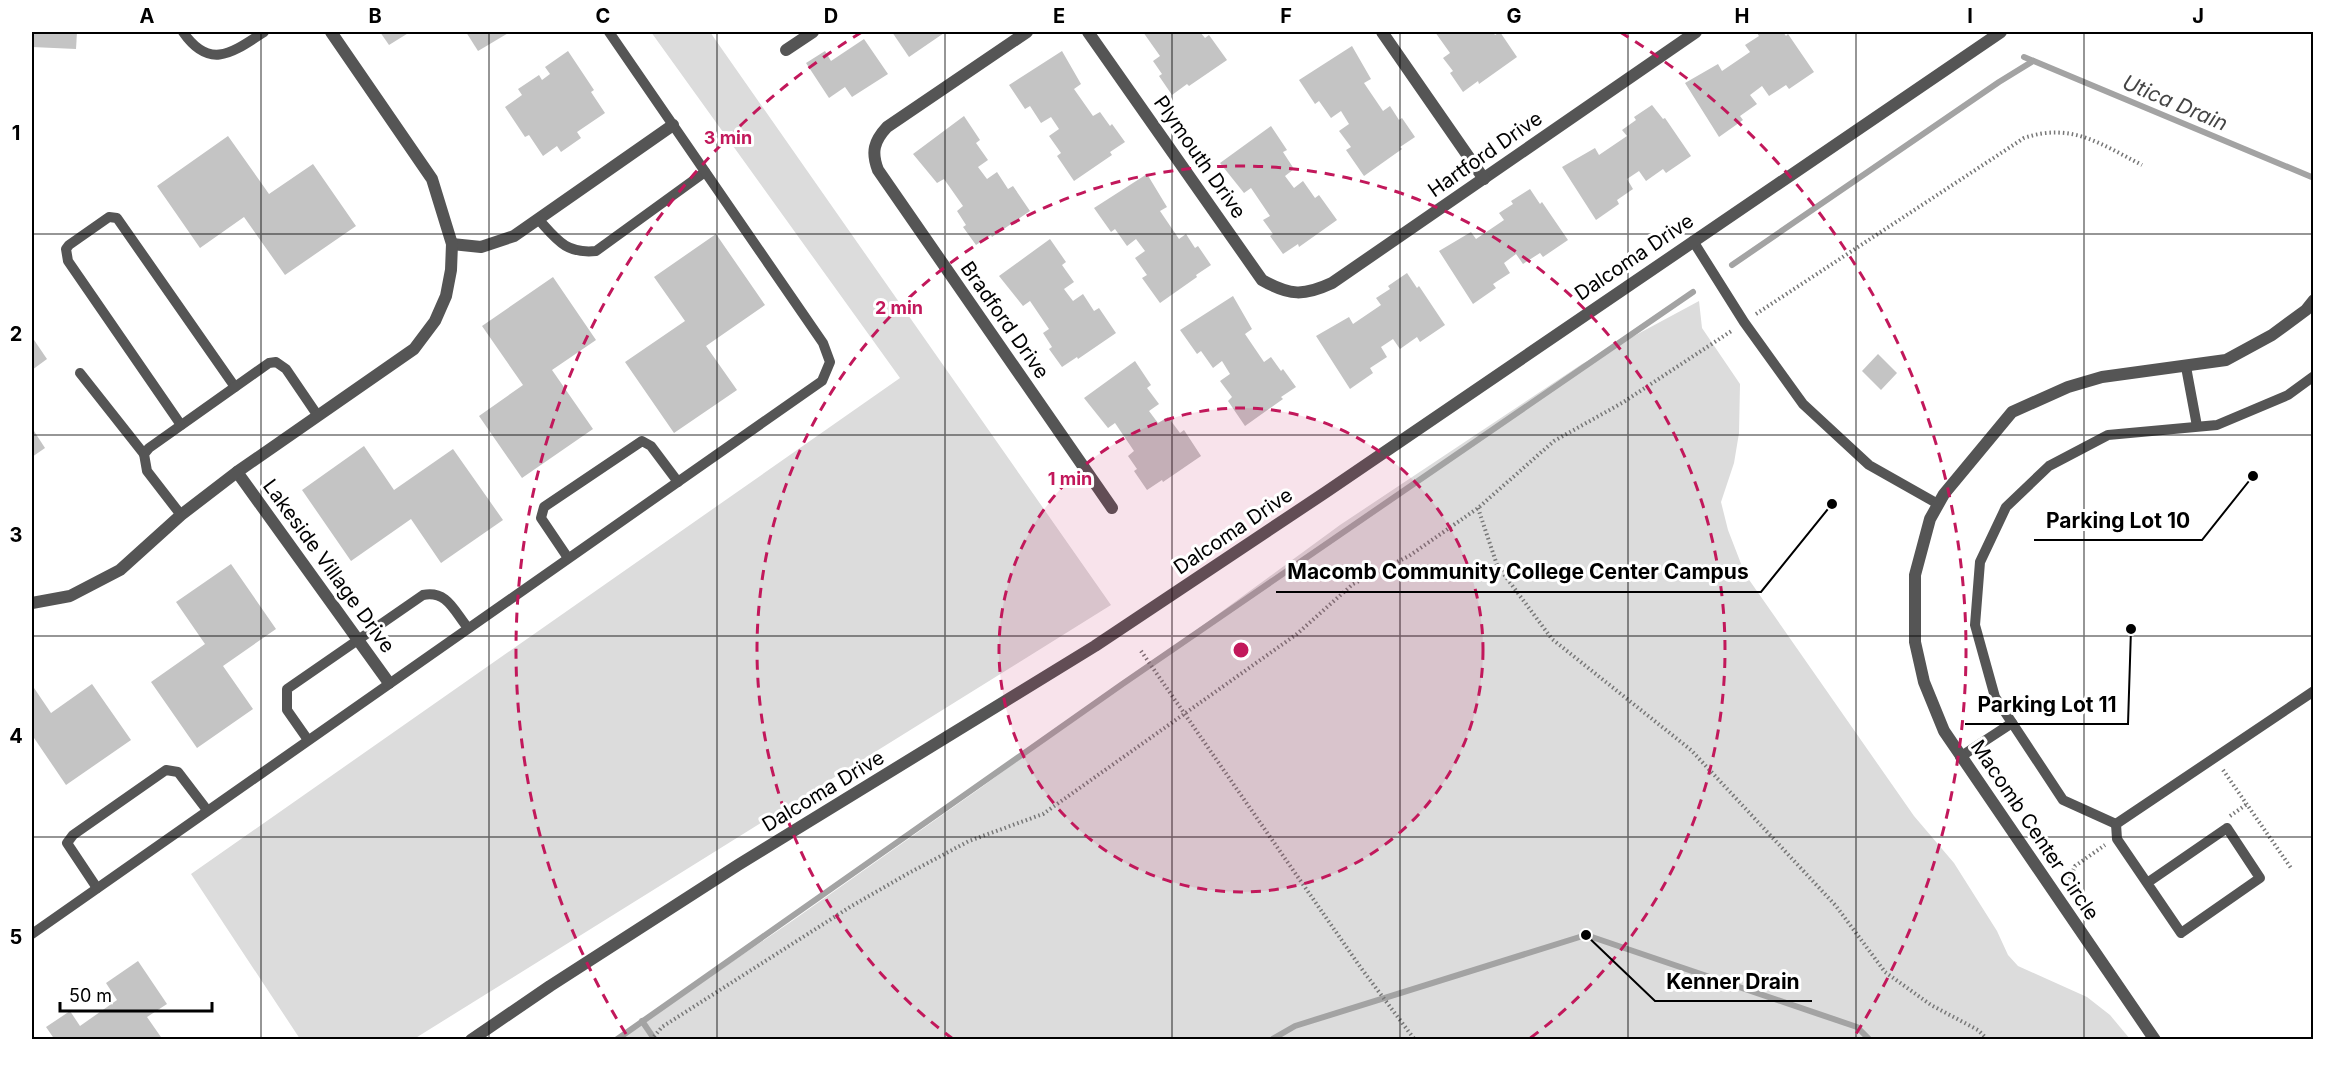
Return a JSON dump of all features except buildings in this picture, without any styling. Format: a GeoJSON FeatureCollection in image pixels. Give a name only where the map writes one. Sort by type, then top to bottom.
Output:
{"type":"FeatureCollection","features":[{"type":"Feature","properties":{"kind":"street","name":"Lakeside Village Drive"},"geometry":{"type":"LineString","coordinates":[[32,603],[70,596],[120,570],[182,515],[237,472],[414,349],[435,321],[446,296],[451,270],[452,244],[432,179],[330,32]]}},
{"type":"Feature","properties":{"kind":"street"},"geometry":{"type":"LineString","coordinates":[[786,50],[813,32]]}},
{"type":"Feature","properties":{"kind":"street","name":"Bradford Drive"},"geometry":{"type":"LineString","coordinates":[[1027,32],[887,127],[880,135],[873,150],[878,170],[1112,508]]}},
{"type":"Feature","properties":{"kind":"street","name":"Plymouth Drive"},"geometry":{"type":"LineString","coordinates":[[1088,32],[1252,268],[1262,280],[1277,289],[1290,292]]}},
{"type":"Feature","properties":{"kind":"street"},"geometry":{"type":"LineString","coordinates":[[1382,32],[1484,179]]}},
{"type":"Feature","properties":{"kind":"street","name":"Hartford Drive"},"geometry":{"type":"LineString","coordinates":[[1290,292],[1301,294],[1332,283],[1696,32]]}},
{"type":"Feature","properties":{"kind":"street","name":"Dalcoma Drive"},"geometry":{"type":"LineString","coordinates":[[471,1040],[550,986],[738,866],[1104,640],[1326,492],[2001,32]]}},
{"type":"Feature","properties":{"kind":"street"},"geometry":{"type":"LineString","coordinates":[[452,244],[481,247],[514,236],[673,125]]}},
{"type":"Feature","properties":{"kind":"street","name":"Macomb Center Circle"},"geometry":{"type":"LineString","coordinates":[[2155,1040],[1944,731],[1924,682],[1915,642],[1915,575],[1930,519],[1938,504],[2012,412],[2068,387],[2102,378],[2226,360],[2272,335],[2306,310],[2313,300]]}},
{"type":"Feature","properties":{"kind":"street","name":"Lakeside Village Drive"},"geometry":{"type":"LineString","coordinates":[[237,472],[389,683]]}},
{"type":"Feature","properties":{"kind":"lane"},"geometry":{"type":"LineString","coordinates":[[183,32],[195,46],[208,54],[230,54],[257,33]]}},
{"type":"Feature","properties":{"kind":"lane"},"geometry":{"type":"LineString","coordinates":[[32,934],[822,381],[830,362],[823,343],[609,32]]}},
{"type":"Feature","properties":{"kind":"lane"},"geometry":{"type":"LineString","coordinates":[[539,220],[558,241],[569,247],[581,253],[596,251],[705,172]]}},
{"type":"Feature","properties":{"kind":"lane"},"geometry":{"type":"LineString","coordinates":[[181,425],[68,261],[66,249],[69,245],[109,217],[117,218],[235,387]]}},
{"type":"Feature","properties":{"kind":"lane"},"geometry":{"type":"LineString","coordinates":[[1693,241],[1744,322],[1803,404],[1869,465],[1938,504]]}},
{"type":"Feature","properties":{"kind":"lane"},"geometry":{"type":"LineString","coordinates":[[144,454],[149,448],[269,363],[276,362],[285,369],[318,417]]}},
{"type":"Feature","properties":{"kind":"lane"},"geometry":{"type":"LineString","coordinates":[[2186,367],[2197,426]]}},
{"type":"Feature","properties":{"kind":"lane"},"geometry":{"type":"LineString","coordinates":[[80,373],[144,454],[147,471],[182,515]]}},
{"type":"Feature","properties":{"kind":"lane"},"geometry":{"type":"LineString","coordinates":[[2116,824],[2063,800],[1995,697],[1975,626],[1980,562],[2006,507],[2049,466],[2108,435],[2217,425],[2288,395],[2313,376]]}},
{"type":"Feature","properties":{"kind":"lane"},"geometry":{"type":"LineString","coordinates":[[568,558],[541,518],[544,507],[642,441],[651,446],[678,482]]}},
{"type":"Feature","properties":{"kind":"lane"},"geometry":{"type":"LineString","coordinates":[[308,740],[287,710],[287,689],[357,639],[423,595],[435,593],[444,598],[468,628]]}},
{"type":"Feature","properties":{"kind":"lane"},"geometry":{"type":"LineString","coordinates":[[2116,824],[2313,691]]}},
{"type":"Feature","properties":{"kind":"lane"},"geometry":{"type":"LineString","coordinates":[[1960,757],[2012,723]]}},
{"type":"Feature","properties":{"kind":"lane"},"geometry":{"type":"LineString","coordinates":[[97,888],[67,843],[73,835],[166,770],[178,772],[207,810]]}},
{"type":"Feature","properties":{"kind":"lane"},"geometry":{"type":"LineString","coordinates":[[2116,824],[2117,839],[2181,933],[2260,878],[2227,828],[2147,883]]}},
{"type":"Feature","properties":{"kind":"path"},"geometry":{"type":"LineString","coordinates":[[651,1040],[662,1027],[850,907],[969,841],[1043,814],[1297,634],[1353,584],[1409,556],[1478,508],[1554,441],[1622,403],[2024,138],[2043,132],[2074,133],[2142,165]]}},
{"type":"Feature","properties":{"kind":"path"},"geometry":{"type":"LineString","coordinates":[[1478,508],[1497,565],[1552,639],[1691,750],[1836,906],[1885,972],[1931,1005],[1978,1030],[1988,1040]]}},
{"type":"Feature","properties":{"kind":"path"},"geometry":{"type":"LineString","coordinates":[[1142,651],[1354,959],[1414,1040]]}},
{"type":"Feature","properties":{"kind":"path"},"geometry":{"type":"LineString","coordinates":[[2223,769],[2291,868]]}},
{"type":"Feature","properties":{"kind":"path"},"geometry":{"type":"LineString","coordinates":[[2228,817],[2247,804]]}},
{"type":"Feature","properties":{"kind":"shaded area"},"geometry":{"type":"Polygon","coordinates":[[[651,32],[710,32],[1111,605],[414,1039],[300,1039],[191,874],[900,378],[651,32]]]}},
{"type":"Feature","properties":{"kind":"shaded area"},"geometry":{"type":"Polygon","coordinates":[[[1699,301],[1702,328],[1740,384],[1739,433],[1734,463],[1721,502],[1728,530],[1745,574],[1914,816],[1954,863],[1997,931],[2008,955],[2018,966],[2087,997],[2110,1015],[2130,1039],[619,1039],[979,789],[1340,525],[1582,364],[1699,301]]]}},
{"type":"Feature","properties":{"kind":"waterway","name":"Utica Drain"},"geometry":{"type":"LineString","coordinates":[[2024,57],[2314,178]]}},
{"type":"Feature","properties":{"kind":"waterway"},"geometry":{"type":"LineString","coordinates":[[1732,265],[2033,61]]}},
{"type":"Feature","properties":{"kind":"waterway"},"geometry":{"type":"LineString","coordinates":[[616,1040],[1121,685],[1693,292]]}},
{"type":"Feature","properties":{"kind":"waterway"},"geometry":{"type":"LineString","coordinates":[[1271,1040],[1295,1026],[1586,935],[1857,1027],[1870,1040]]}},
{"type":"Feature","properties":{"kind":"waterway"},"geometry":{"type":"LineString","coordinates":[[642,1021],[655,1040]]}},
{"type":"Feature","properties":{"kind":"place","name":"Parking Lot 10"},"geometry":{"type":"Point","coordinates":[2253,476]}},
{"type":"Feature","properties":{"kind":"place","name":"Macomb Community College Center Campus"},"geometry":{"type":"Point","coordinates":[1832,504]}},
{"type":"Feature","properties":{"kind":"place","name":"Parking Lot 11"},"geometry":{"type":"Point","coordinates":[2131,629]}},
{"type":"Feature","properties":{"kind":"place","name":"Kenner Drain"},"geometry":{"type":"Point","coordinates":[1586,935]}}]}
